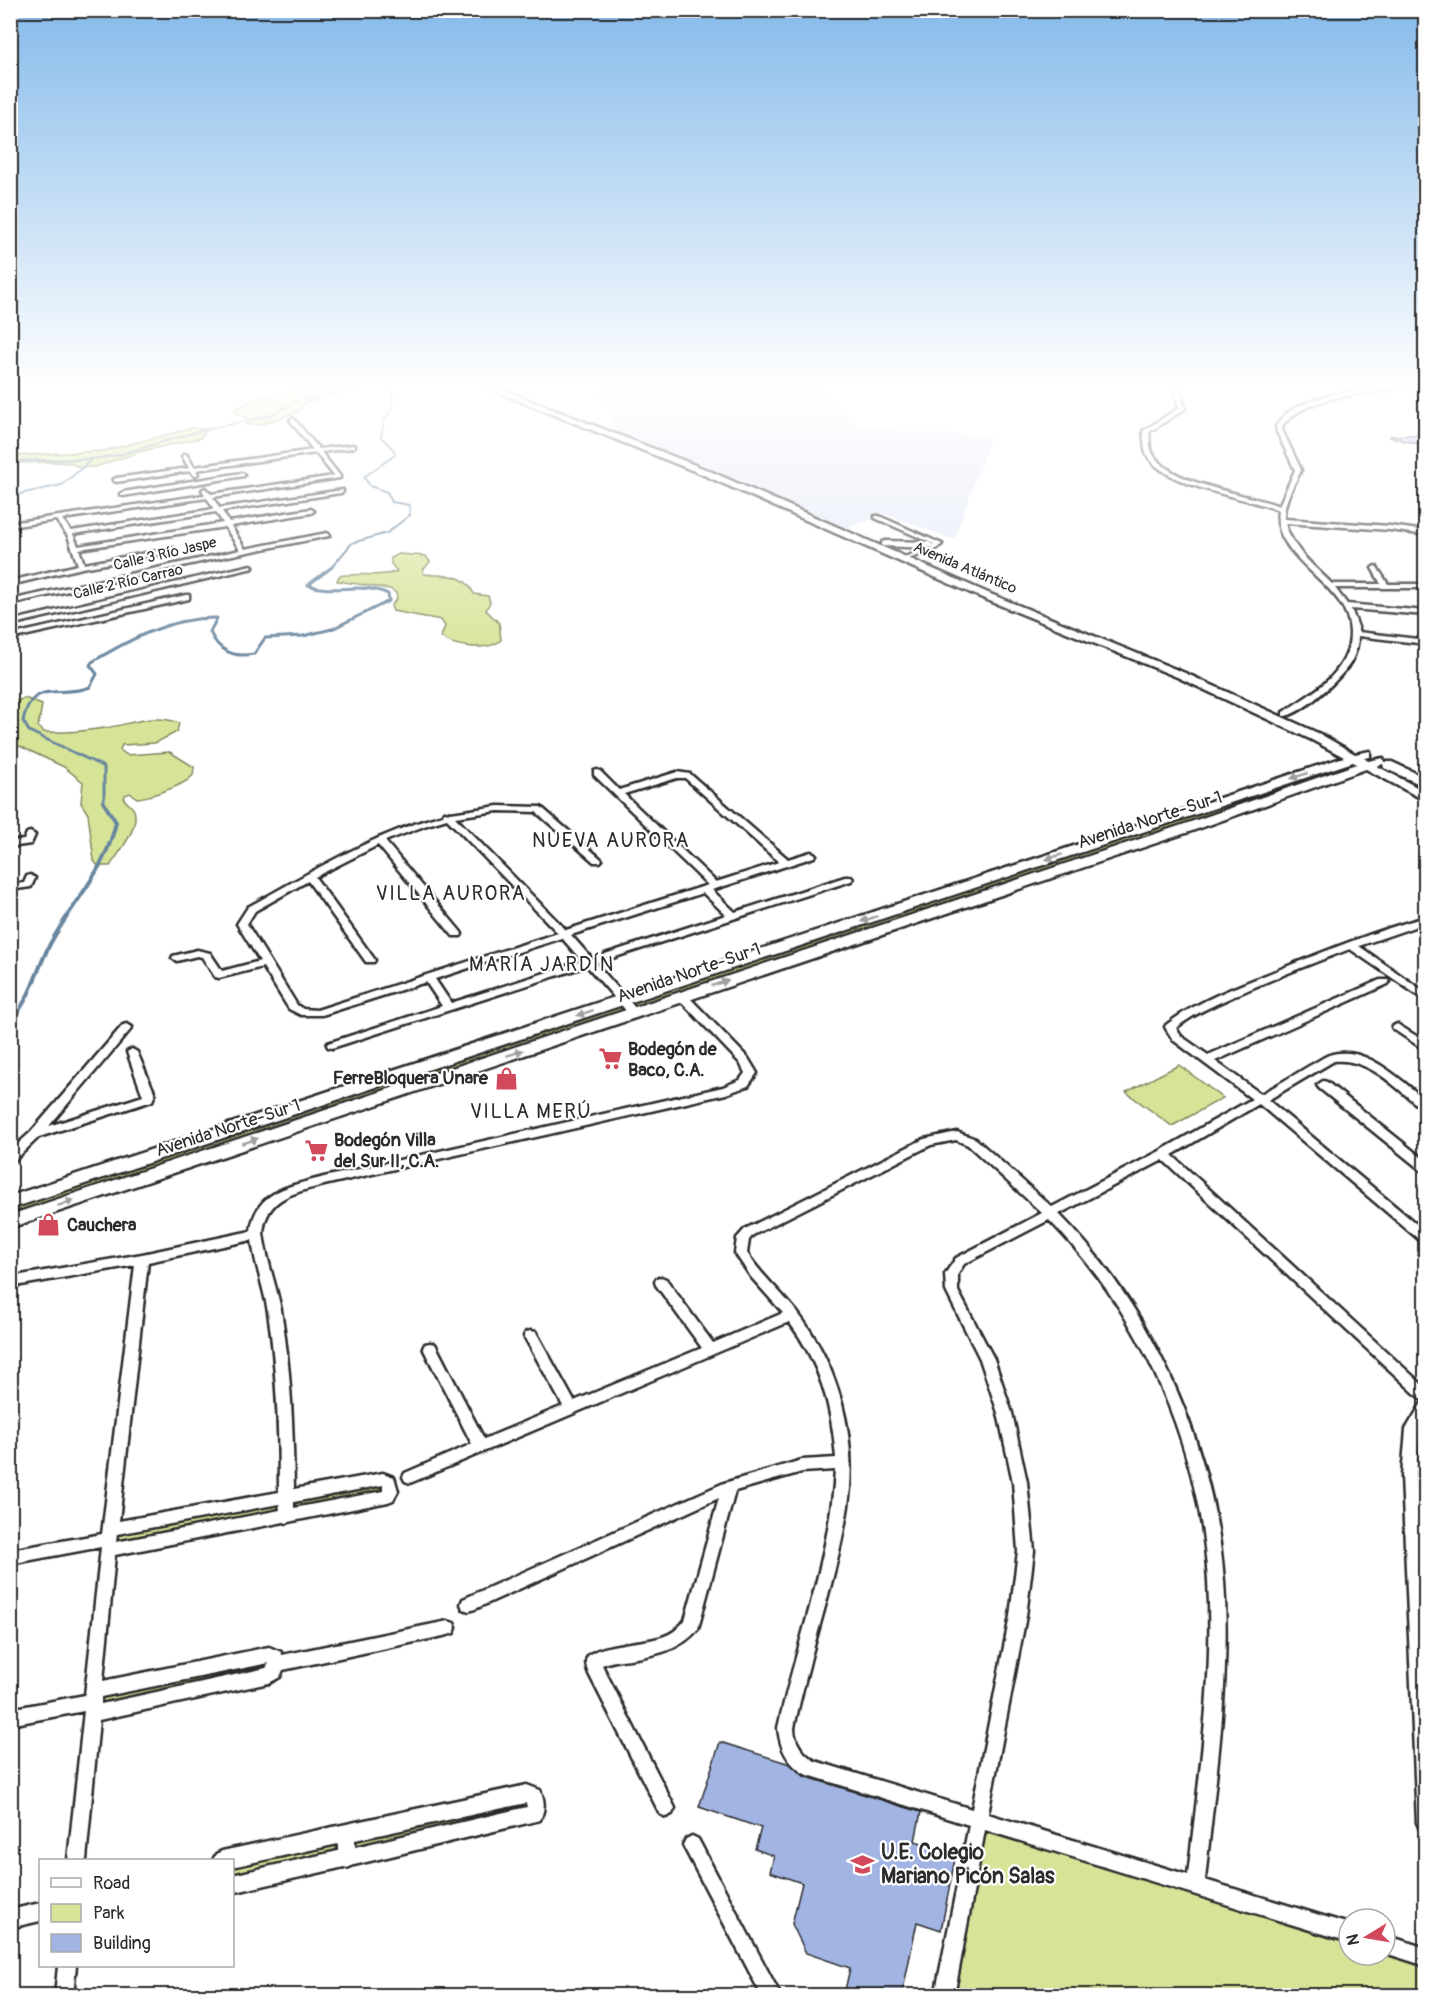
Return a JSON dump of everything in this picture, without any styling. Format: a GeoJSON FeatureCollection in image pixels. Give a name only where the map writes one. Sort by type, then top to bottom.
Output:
{"type":"FeatureCollection","features":[{"type":"Feature","properties":{"kind":"main road","name":"Avenida Atlántico"},"geometry":{"type":"LineString","coordinates":[[720,479],[1200,683],[1425,783]]}},
{"type":"Feature","properties":{"kind":"main road","name":"Avenida Atlántico"},"geometry":{"type":"LineString","coordinates":[[733,479],[885,544],[904,556],[1175,665],[1286,714],[1367,759],[1425,797]]}},
{"type":"Feature","properties":{"kind":"main road"},"geometry":{"type":"LineString","coordinates":[[885,544],[932,546],[928,557],[933,566]]}},
{"type":"Feature","properties":{"kind":"main road","name":"Avenida Norte-Sur 1"},"geometry":{"type":"LineString","coordinates":[[10,1222],[1187,828],[1367,759]]}},
{"type":"Feature","properties":{"kind":"main road","name":"Avenida Norte-Sur 1"},"geometry":{"type":"LineString","coordinates":[[10,1203],[1367,759]]}},
{"type":"Feature","properties":{"kind":"street"},"geometry":{"type":"LineString","coordinates":[[126,479],[116,480],[161,568]]}},
{"type":"Feature","properties":{"kind":"street"},"geometry":{"type":"LineString","coordinates":[[198,479],[243,550]]}},
{"type":"Feature","properties":{"kind":"street"},"geometry":{"type":"LineString","coordinates":[[123,494],[220,479]]}},
{"type":"Feature","properties":{"kind":"street"},"geometry":{"type":"LineString","coordinates":[[10,525],[326,479]]}},
{"type":"Feature","properties":{"kind":"street"},"geometry":{"type":"LineString","coordinates":[[1182,479],[1265,500],[1281,508]]}},
{"type":"Feature","properties":{"kind":"street"},"geometry":{"type":"LineString","coordinates":[[1286,714],[1334,681],[1350,658],[1356,632],[1346,606],[1331,586],[1294,549],[1281,521],[1281,508],[1294,479]]}},
{"type":"Feature","properties":{"kind":"street"},"geometry":{"type":"LineString","coordinates":[[69,533],[341,491]]}},
{"type":"Feature","properties":{"kind":"street"},"geometry":{"type":"LineString","coordinates":[[76,548],[311,511]]}},
{"type":"Feature","properties":{"kind":"street"},"geometry":{"type":"LineString","coordinates":[[877,517],[939,544],[904,556]]}},
{"type":"Feature","properties":{"kind":"street"},"geometry":{"type":"LineString","coordinates":[[58,518],[69,533],[81,566]]}},
{"type":"Feature","properties":{"kind":"street"},"geometry":{"type":"LineString","coordinates":[[1281,521],[1389,528],[1425,533]]}},
{"type":"Feature","properties":{"kind":"street","name":"Calle 3 Río Jaspe"},"geometry":{"type":"LineString","coordinates":[[10,602],[243,550],[327,535]]}},
{"type":"Feature","properties":{"kind":"street"},"geometry":{"type":"LineString","coordinates":[[10,583],[81,566],[174,550]]}},
{"type":"Feature","properties":{"kind":"street","name":"Calle 2 Río Carrao"},"geometry":{"type":"LineString","coordinates":[[10,622],[251,567]]}},
{"type":"Feature","properties":{"kind":"street"},"geometry":{"type":"LineString","coordinates":[[1375,568],[1386,586]]}},
{"type":"Feature","properties":{"kind":"street"},"geometry":{"type":"LineString","coordinates":[[175,585],[193,603]]}},
{"type":"Feature","properties":{"kind":"street"},"geometry":{"type":"LineString","coordinates":[[1331,586],[1425,586]]}},
{"type":"Feature","properties":{"kind":"street"},"geometry":{"type":"LineString","coordinates":[[10,637],[186,597]]}},
{"type":"Feature","properties":{"kind":"street"},"geometry":{"type":"LineString","coordinates":[[1346,606],[1425,613]]}},
{"type":"Feature","properties":{"kind":"street"},"geometry":{"type":"LineString","coordinates":[[1356,632],[1425,636]]}},
{"type":"Feature","properties":{"kind":"street"},"geometry":{"type":"LineString","coordinates":[[1356,632],[1425,642]]}},
{"type":"Feature","properties":{"kind":"street"},"geometry":{"type":"LineString","coordinates":[[597,773],[710,887],[733,916]]}},
{"type":"Feature","properties":{"kind":"street"},"geometry":{"type":"LineString","coordinates":[[617,793],[677,775],[687,776],[786,863]]}},
{"type":"Feature","properties":{"kind":"street"},"geometry":{"type":"LineString","coordinates":[[597,860],[538,809],[481,810],[447,814],[379,840],[310,877],[251,909],[242,924],[293,1007],[309,1013],[325,1012],[811,855]]}},
{"type":"Feature","properties":{"kind":"street"},"geometry":{"type":"LineString","coordinates":[[447,814],[564,934],[633,1012]]}},
{"type":"Feature","properties":{"kind":"street"},"geometry":{"type":"LineString","coordinates":[[10,844],[28,842],[30,835]]}},
{"type":"Feature","properties":{"kind":"street"},"geometry":{"type":"LineString","coordinates":[[379,840],[457,934]]}},
{"type":"Feature","properties":{"kind":"street"},"geometry":{"type":"LineString","coordinates":[[310,877],[370,960]]}},
{"type":"Feature","properties":{"kind":"street"},"geometry":{"type":"LineString","coordinates":[[10,887],[28,885],[30,878]]}},
{"type":"Feature","properties":{"kind":"street"},"geometry":{"type":"LineString","coordinates":[[609,956],[848,879]]}},
{"type":"Feature","properties":{"kind":"street"},"geometry":{"type":"LineString","coordinates":[[1425,920],[1259,981],[1173,1022],[1170,1027],[1177,1038],[1259,1098],[1425,1239]]}},
{"type":"Feature","properties":{"kind":"street"},"geometry":{"type":"LineString","coordinates":[[1353,947],[1425,998]]}},
{"type":"Feature","properties":{"kind":"street"},"geometry":{"type":"LineString","coordinates":[[177,958],[197,953],[206,955],[219,975],[266,963]]}},
{"type":"Feature","properties":{"kind":"street"},"geometry":{"type":"LineString","coordinates":[[332,1045],[588,962]]}},
{"type":"Feature","properties":{"kind":"street"},"geometry":{"type":"LineString","coordinates":[[429,978],[449,1008]]}},
{"type":"Feature","properties":{"kind":"street"},"geometry":{"type":"LineString","coordinates":[[1207,1060],[1384,982]]}},
{"type":"Feature","properties":{"kind":"street"},"geometry":{"type":"LineString","coordinates":[[287,1517],[282,1356],[273,1301],[255,1234],[265,1207],[281,1195],[296,1189],[726,1090],[744,1083],[752,1073],[744,1061],[682,996]]}},
{"type":"Feature","properties":{"kind":"street"},"geometry":{"type":"LineString","coordinates":[[10,1158],[34,1136],[127,1027]]}},
{"type":"Feature","properties":{"kind":"street"},"geometry":{"type":"LineString","coordinates":[[1397,1027],[1425,1048]]}},
{"type":"Feature","properties":{"kind":"street"},"geometry":{"type":"LineString","coordinates":[[34,1136],[148,1098],[149,1094],[132,1052]]}},
{"type":"Feature","properties":{"kind":"street"},"geometry":{"type":"LineString","coordinates":[[944,1995],[1021,1597],[1026,1551],[1025,1521],[1014,1446],[996,1382],[949,1280],[952,1269],[960,1261],[1164,1154],[1332,1058],[1350,1056],[1372,1065],[1425,1106]]}},
{"type":"Feature","properties":{"kind":"street"},"geometry":{"type":"LineString","coordinates":[[1323,1085],[1425,1168]]}},
{"type":"Feature","properties":{"kind":"street"},"geometry":{"type":"LineString","coordinates":[[1196,1884],[1211,1734],[1216,1653],[1216,1578],[1206,1515],[1186,1438],[1161,1372],[1108,1281],[1074,1237],[1050,1212],[972,1142],[957,1136],[928,1142],[760,1226],[743,1238],[741,1253],[745,1261],[804,1330],[824,1370],[837,1417],[843,1464],[840,1518],[836,1542],[786,1728],[791,1752],[799,1762],[812,1768],[1337,1929]]}},
{"type":"Feature","properties":{"kind":"street"},"geometry":{"type":"LineString","coordinates":[[1164,1154],[1425,1397]]}},
{"type":"Feature","properties":{"kind":"street"},"geometry":{"type":"LineString","coordinates":[[10,1282],[142,1259],[255,1234]]}},
{"type":"Feature","properties":{"kind":"street"},"geometry":{"type":"LineString","coordinates":[[77,1859],[109,1540],[142,1259]]}},
{"type":"Feature","properties":{"kind":"street"},"geometry":{"type":"LineString","coordinates":[[661,1282],[710,1349]]}},
{"type":"Feature","properties":{"kind":"street"},"geometry":{"type":"LineString","coordinates":[[410,1477],[792,1315]]}},
{"type":"Feature","properties":{"kind":"street"},"geometry":{"type":"LineString","coordinates":[[531,1336],[571,1408]]}},
{"type":"Feature","properties":{"kind":"street"},"geometry":{"type":"LineString","coordinates":[[430,1348],[481,1447]]}},
{"type":"Feature","properties":{"kind":"street"},"geometry":{"type":"LineString","coordinates":[[1425,1406],[1413,1430],[1409,1476],[1425,1823]]}},
{"type":"Feature","properties":{"kind":"street"},"geometry":{"type":"LineString","coordinates":[[469,1604],[729,1487],[802,1466],[843,1464]]}},
{"type":"Feature","properties":{"kind":"street"},"geometry":{"type":"LineString","coordinates":[[10,1557],[109,1540],[287,1517],[388,1496],[391,1491],[389,1481],[383,1479],[287,1497],[109,1540]]}},
{"type":"Feature","properties":{"kind":"street"},"geometry":{"type":"LineString","coordinates":[[666,1808],[595,1669],[594,1661],[602,1656],[675,1641],[686,1635],[692,1624],[729,1487]]}},
{"type":"Feature","properties":{"kind":"street"},"geometry":{"type":"LineString","coordinates":[[10,1717],[269,1675],[274,1672],[278,1664],[448,1628]]}},
{"type":"Feature","properties":{"kind":"street"},"geometry":{"type":"LineString","coordinates":[[227,1859],[527,1794],[534,1796],[536,1808],[534,1814],[234,1884]]}},
{"type":"Feature","properties":{"kind":"street"},"geometry":{"type":"LineString","coordinates":[[346,1834],[347,1859]]}},
{"type":"Feature","properties":{"kind":"street"},"geometry":{"type":"LineString","coordinates":[[692,1845],[772,1995]]}},
{"type":"Feature","properties":{"kind":"street"},"geometry":{"type":"LineString","coordinates":[[10,1919],[39,1912]]}},
{"type":"Feature","properties":{"kind":"street"},"geometry":{"type":"LineString","coordinates":[[1397,1948],[1425,1957]]}},
{"type":"Feature","properties":{"kind":"street"},"geometry":{"type":"LineString","coordinates":[[64,1995],[67,1967]]}},
{"type":"Feature","properties":{"kind":"shaded area"},"geometry":{"type":"Polygon","coordinates":[[[729,479],[976,479],[954,540],[886,514],[847,528],[729,479]]]}},
{"type":"Feature","properties":{"kind":"green space"},"geometry":{"type":"Polygon","coordinates":[[[399,554],[426,556],[430,562],[423,570],[424,574],[459,578],[470,587],[474,594],[488,596],[490,602],[486,610],[499,623],[501,640],[488,646],[462,646],[441,637],[445,626],[441,620],[393,611],[391,606],[397,598],[396,593],[390,589],[337,581],[339,576],[385,574],[397,571],[391,564],[391,558],[399,554]]]}},
{"type":"Feature","properties":{"kind":"green space"},"geometry":{"type":"Polygon","coordinates":[[[25,698],[42,705],[38,727],[44,732],[90,730],[151,719],[179,723],[177,732],[155,743],[122,745],[120,750],[127,755],[170,752],[194,767],[193,775],[189,779],[167,790],[137,798],[130,793],[125,795],[124,799],[134,810],[134,824],[128,840],[110,866],[98,866],[94,861],[88,814],[81,803],[83,782],[64,767],[11,742],[11,703],[25,698]]]}},
{"type":"Feature","properties":{"kind":"green space"},"geometry":{"type":"Polygon","coordinates":[[[1355,757],[1369,765],[11,1222],[11,1203],[1355,757]]]}},
{"type":"Feature","properties":{"kind":"green space"},"geometry":{"type":"Polygon","coordinates":[[[1179,1065],[1223,1098],[1172,1126],[1126,1092],[1179,1065]]]}},
{"type":"Feature","properties":{"kind":"green space"},"geometry":{"type":"Polygon","coordinates":[[[383,1479],[391,1491],[108,1550],[111,1529],[383,1479]]]}},
{"type":"Feature","properties":{"kind":"green space"},"geometry":{"type":"Polygon","coordinates":[[[269,1655],[274,1672],[92,1714],[94,1691],[269,1655]]]}},
{"type":"Feature","properties":{"kind":"green space"},"geometry":{"type":"Polygon","coordinates":[[[527,1794],[536,1808],[234,1884],[234,1859],[227,1859],[527,1794]]]}},
{"type":"Feature","properties":{"kind":"green space"},"geometry":{"type":"Polygon","coordinates":[[[979,1818],[1337,1929],[1337,1967],[1397,1967],[1397,1948],[1425,1957],[1425,1995],[944,1996],[979,1818]]]}},
{"type":"Feature","properties":{"kind":"building","name":"U.E. Colegio Mariano Picón Salas"},"geometry":{"type":"Polygon","coordinates":[[[720,1742],[790,1764],[804,1776],[921,1812],[915,1841],[956,1854],[941,1930],[917,1922],[902,1995],[844,1995],[850,1968],[806,1953],[792,1924],[802,1883],[770,1872],[774,1856],[755,1849],[761,1828],[699,1807],[720,1742]]]}},
{"type":"Feature","properties":{"kind":"waterway"},"geometry":{"type":"LineString","coordinates":[[10,496],[62,485],[69,479]]}},
{"type":"Feature","properties":{"kind":"waterway"},"geometry":{"type":"LineString","coordinates":[[332,567],[352,543],[387,533],[410,515],[409,505],[392,502],[387,492],[370,486],[365,479]]}},
{"type":"Feature","properties":{"kind":"waterway"},"geometry":{"type":"LineString","coordinates":[[104,804],[104,767],[29,731],[23,721],[27,707],[33,699],[49,692],[90,687],[97,674],[90,665],[92,662],[121,645],[168,625],[217,618],[210,632],[217,644],[233,654],[247,655],[254,654],[265,638],[303,636],[332,629],[389,601],[388,594],[378,590],[328,589],[308,585],[332,567]]}},
{"type":"Feature","properties":{"kind":"waterway"},"geometry":{"type":"LineString","coordinates":[[10,1022],[23,1004],[50,944],[105,855],[116,822],[104,804]]}},
{"type":"Feature","properties":{"kind":"place","name":"Bodegón de Baco, C.A."},"geometry":{"type":"Point","coordinates":[610,1059]}},
{"type":"Feature","properties":{"kind":"place","name":"FerreBloquera Unare"},"geometry":{"type":"Point","coordinates":[506,1078]}},
{"type":"Feature","properties":{"kind":"place","name":"Bodegón Villa del Sur II, C.A."},"geometry":{"type":"Point","coordinates":[316,1150]}},
{"type":"Feature","properties":{"kind":"place","name":"Cauchera"},"geometry":{"type":"Point","coordinates":[49,1225]}},
{"type":"Feature","properties":{"kind":"place","name":"U.E. Colegio Mariano Picón Salas"},"geometry":{"type":"Point","coordinates":[863,1864]}},
{"type":"Feature","properties":{"kind":"district","name":"NUEVA AURORA"},"geometry":{"type":"Point","coordinates":[611,840]}},
{"type":"Feature","properties":{"kind":"district","name":"VILLA AURORA"},"geometry":{"type":"Point","coordinates":[451,893]}},
{"type":"Feature","properties":{"kind":"district","name":"MARÍA JARDÍN"},"geometry":{"type":"Point","coordinates":[542,964]}},
{"type":"Feature","properties":{"kind":"district","name":"VILLA MERÚ"},"geometry":{"type":"Point","coordinates":[531,1111]}}]}
